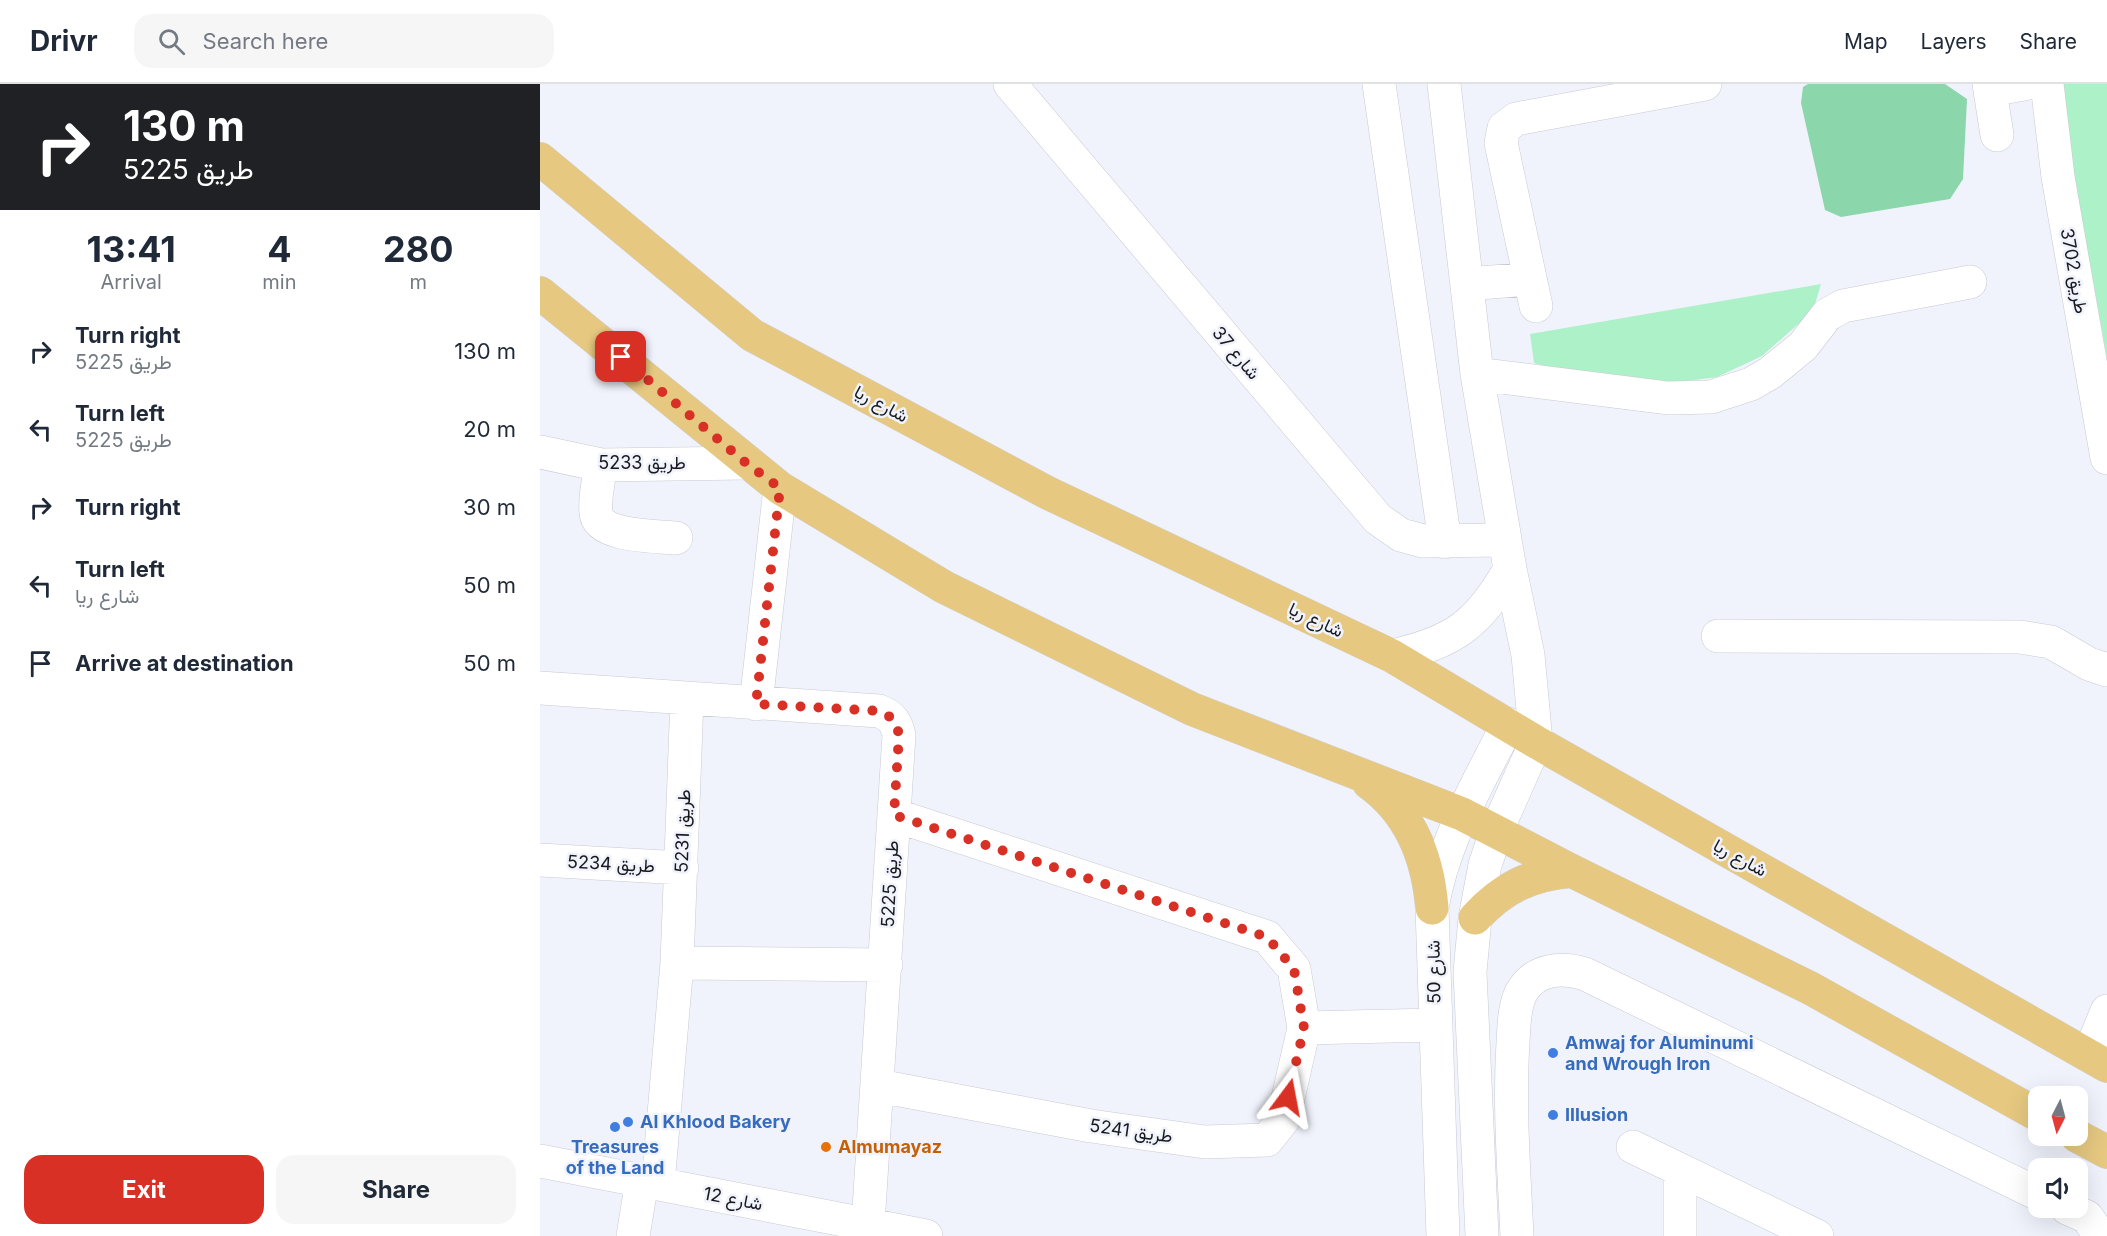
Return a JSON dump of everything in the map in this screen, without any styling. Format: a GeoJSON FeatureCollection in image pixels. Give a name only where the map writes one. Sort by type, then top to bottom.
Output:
{"type":"FeatureCollection","features":[{"type":"Feature","properties":{"kind":"main road","name":"شارع ريا"},"geometry":{"type":"LineString","coordinates":[[540,159],[752,335],[1048,493],[1392,656],[1536,742],[2098,1060]]}},
{"type":"Feature","properties":{"kind":"main road"},"geometry":{"type":"LineString","coordinates":[[540,293],[638,370],[746,463],[780,488],[875,548],[995,614],[1192,709],[1462,814],[1572,872],[1810,988],[2028,1109]]}},
{"type":"Feature","properties":{"kind":"main road"},"geometry":{"type":"LineString","coordinates":[[1336,765],[1381,792],[1408,825],[1424,856],[1430,882],[1432,908]]}},
{"type":"Feature","properties":{"kind":"main road"},"geometry":{"type":"LineString","coordinates":[[1475,918],[1490,902],[1528,879],[1572,872]]}},
{"type":"Feature","properties":{"kind":"main road"},"geometry":{"type":"LineString","coordinates":[[2088,1142],[2107,1152]]}},
{"type":"Feature","properties":{"kind":"street","name":"شارع 37"},"geometry":{"type":"LineString","coordinates":[[1010,84],[1360,502],[1378,519],[1401,535],[1423,541],[1445,542],[1508,554]]}},
{"type":"Feature","properties":{"kind":"street"},"geometry":{"type":"LineString","coordinates":[[1379,84],[1445,542]]}},
{"type":"Feature","properties":{"kind":"street"},"geometry":{"type":"LineString","coordinates":[[1444,84],[1477,374],[1528,655],[1536,742]]}},
{"type":"Feature","properties":{"kind":"street"},"geometry":{"type":"LineString","coordinates":[[1467,284],[1533,292],[1501,143],[1504,128],[1509,122],[1705,84]]}},
{"type":"Feature","properties":{"kind":"street"},"geometry":{"type":"LineString","coordinates":[[1996,135],[1990,87],[2024,84]]}},
{"type":"Feature","properties":{"kind":"street","name":"طريق 3702"},"geometry":{"type":"LineString","coordinates":[[2047,84],[2058,177],[2107,458]]}},
{"type":"Feature","properties":{"kind":"street"},"geometry":{"type":"LineString","coordinates":[[1477,374],[1668,398],[1711,397],[1751,384],[1770,374],[1803,346],[1827,315],[1843,306],[1970,282]]}},
{"type":"Feature","properties":{"kind":"street","name":"طريق 5233"},"geometry":{"type":"LineString","coordinates":[[540,452],[601,465],[746,463]]}},
{"type":"Feature","properties":{"kind":"street"},"geometry":{"type":"LineString","coordinates":[[601,465],[596,513],[600,524],[612,530],[676,538]]}},
{"type":"Feature","properties":{"kind":"street"},"geometry":{"type":"LineString","coordinates":[[756,704],[780,488]]}},
{"type":"Feature","properties":{"kind":"street"},"geometry":{"type":"LineString","coordinates":[[1392,656],[1430,648],[1463,629],[1491,602],[1508,554]]}},
{"type":"Feature","properties":{"kind":"street"},"geometry":{"type":"LineString","coordinates":[[1718,636],[2020,637],[2051,642],[2089,664],[2107,670]]}},
{"type":"Feature","properties":{"kind":"street","name":"طريق 5225"},"geometry":{"type":"LineString","coordinates":[[540,688],[879,711],[889,715],[896,724],[899,735],[879,1086],[868,1225]]}},
{"type":"Feature","properties":{"kind":"street","name":"طريق 5231"},"geometry":{"type":"LineString","coordinates":[[633,1236],[650,1183],[677,963],[687,699]]}},
{"type":"Feature","properties":{"kind":"street","name":"شارع 50"},"geometry":{"type":"LineString","coordinates":[[1443,1236],[1432,908],[1442,859],[1508,724]]}},
{"type":"Feature","properties":{"kind":"street","name":"شارع 50"},"geometry":{"type":"LineString","coordinates":[[1482,1236],[1470,972],[1475,918],[1485,865],[1496,832],[1536,742]]}},
{"type":"Feature","properties":{"kind":"street","name":"طريق 5241"},"geometry":{"type":"LineString","coordinates":[[879,1086],[1091,1126],[1205,1142],[1267,1140],[1283,1120],[1304,1028],[1294,969],[1267,937],[894,815]]}},
{"type":"Feature","properties":{"kind":"street","name":"طريق 5234"},"geometry":{"type":"LineString","coordinates":[[540,860],[682,868]]}},
{"type":"Feature","properties":{"kind":"street"},"geometry":{"type":"LineString","coordinates":[[677,963],[886,965]]}},
{"type":"Feature","properties":{"kind":"street"},"geometry":{"type":"LineString","coordinates":[[1517,1236],[1511,1112],[1516,1010],[1521,992],[1533,978],[1550,970],[1568,969],[1585,974],[2028,1189]]}},
{"type":"Feature","properties":{"kind":"street"},"geometry":{"type":"LineString","coordinates":[[2098,1060],[2107,1011]]}},
{"type":"Feature","properties":{"kind":"street"},"geometry":{"type":"LineString","coordinates":[[1304,1028],[1435,1025]]}},
{"type":"Feature","properties":{"kind":"street"},"geometry":{"type":"LineString","coordinates":[[1633,1147],[1817,1236]]}},
{"type":"Feature","properties":{"kind":"street","name":"شارع 12"},"geometry":{"type":"LineString","coordinates":[[540,1161],[926,1236]]}},
{"type":"Feature","properties":{"kind":"street"},"geometry":{"type":"LineString","coordinates":[[1680,1170],[1680,1236]]}},
{"type":"Feature","properties":{"kind":"street"},"geometry":{"type":"LineString","coordinates":[[2088,1218],[2100,1236]]}},
{"type":"Feature","properties":{"kind":"green space"},"geometry":{"type":"Polygon","coordinates":[[[1808,84],[1945,84],[1967,99],[1963,179],[1950,199],[1841,217],[1825,210],[1801,103],[1803,87],[1808,84]]]}},
{"type":"Feature","properties":{"kind":"green space"},"geometry":{"type":"Polygon","coordinates":[[[2057,84],[2107,84],[2107,358],[2057,84]]]}},
{"type":"Feature","properties":{"kind":"green space"},"geometry":{"type":"Polygon","coordinates":[[[1821,284],[1813,311],[1762,356],[1717,377],[1665,384],[1570,373],[1534,363],[1530,334],[1821,284]]]}},
{"type":"Feature","properties":{"kind":"place","name":"Amwaj for Aluminumi and Wrough Iron"},"geometry":{"type":"Point","coordinates":[1553,1053]}},
{"type":"Feature","properties":{"kind":"place","name":"Illusion"},"geometry":{"type":"Point","coordinates":[1553,1115]}},
{"type":"Feature","properties":{"kind":"place","name":"Al Khlood Bakery"},"geometry":{"type":"Point","coordinates":[628,1122]}},
{"type":"Feature","properties":{"kind":"place","name":"Treasures of the Land"},"geometry":{"type":"Point","coordinates":[615,1127]}},
{"type":"Feature","properties":{"kind":"place","name":"Almumayaz"},"geometry":{"type":"Point","coordinates":[826,1147]}},
{"type":"Feature","properties":{"kind":"route"},"geometry":{"type":"LineString","coordinates":[[621,357],[746,463],[780,488],[756,704],[879,711],[889,715],[896,724],[899,735],[894,815],[1267,937],[1294,969],[1304,1028],[1288,1097]]}}]}
